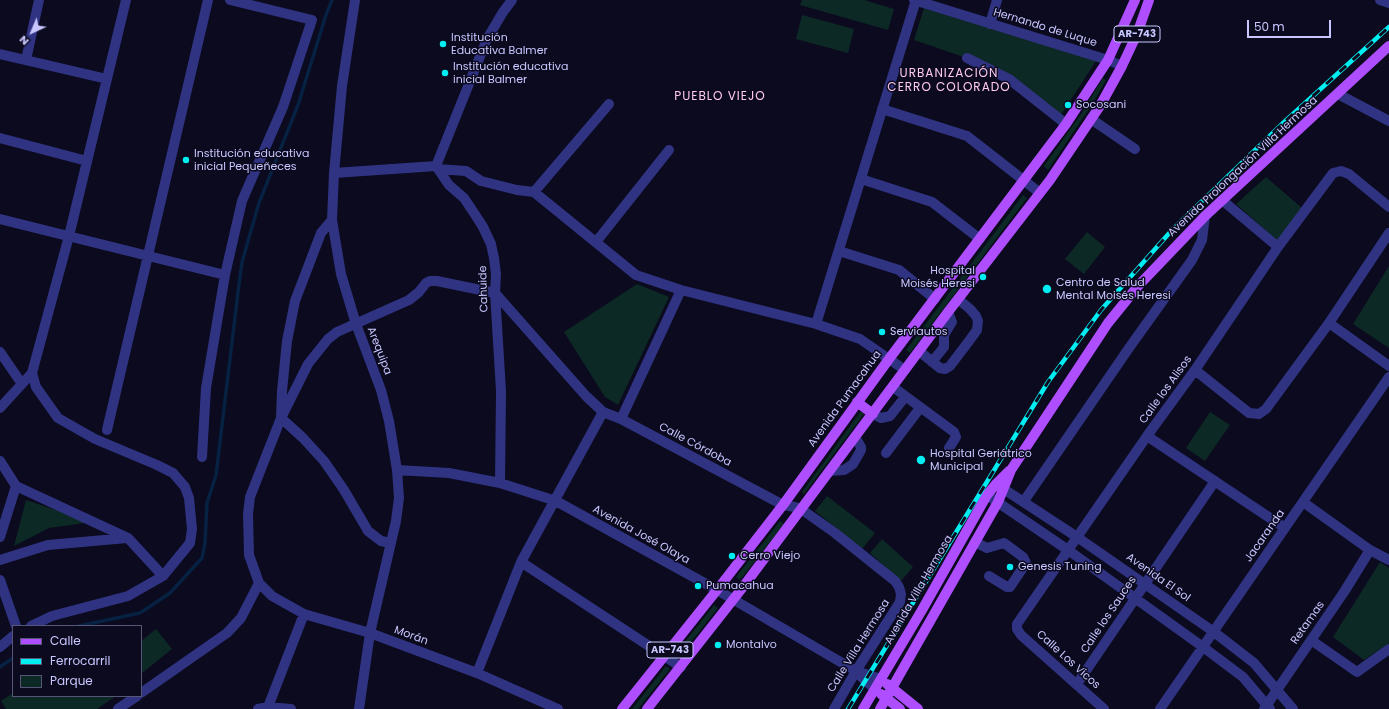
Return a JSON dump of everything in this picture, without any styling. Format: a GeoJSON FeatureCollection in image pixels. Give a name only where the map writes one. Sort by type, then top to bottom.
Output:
{"type":"FeatureCollection","features":[{"type":"Feature","properties":{"kind":"main road","name":"AR-743"},"geometry":{"type":"LineString","coordinates":[[1108,60],[1135,0]]}},
{"type":"Feature","properties":{"kind":"main road","name":"AR-743"},"geometry":{"type":"LineString","coordinates":[[647,709],[733,600],[873,414],[904,370],[1040,193],[1091,119],[1122,66],[1137,34],[1149,0]]}},
{"type":"Feature","properties":{"kind":"main road","name":"Avenida Prolongación Villa Hermosa"},"geometry":{"type":"LineString","coordinates":[[1000,486],[1108,323],[1138,286],[1205,216],[1389,46]]}},
{"type":"Feature","properties":{"kind":"main road","name":"Avenida Pumacahua"},"geometry":{"type":"LineString","coordinates":[[622,709],[783,505],[857,402],[1066,124],[1108,60]]}},
{"type":"Feature","properties":{"kind":"main road"},"geometry":{"type":"LineString","coordinates":[[857,402],[873,414]]}},
{"type":"Feature","properties":{"kind":"main road"},"geometry":{"type":"LineString","coordinates":[[880,709],[998,502],[1000,486]]}},
{"type":"Feature","properties":{"kind":"main road","name":"Avenida Villa Hermosa"},"geometry":{"type":"LineString","coordinates":[[863,709],[922,610],[987,495],[1000,486]]}},
{"type":"Feature","properties":{"kind":"main road","name":"Avenida José Olaya"},"geometry":{"type":"LineString","coordinates":[[881,678],[918,709]]}},
{"type":"Feature","properties":{"kind":"main road","name":"Avenida José Olaya"},"geometry":{"type":"LineString","coordinates":[[875,689],[900,709]]}},
{"type":"Feature","properties":{"kind":"street"},"geometry":{"type":"LineString","coordinates":[[26,60],[39,0]]}},
{"type":"Feature","properties":{"kind":"street"},"geometry":{"type":"LineString","coordinates":[[0,408],[32,373],[69,236],[126,0]]}},
{"type":"Feature","properties":{"kind":"street"},"geometry":{"type":"LineString","coordinates":[[107,430],[208,0]]}},
{"type":"Feature","properties":{"kind":"street"},"geometry":{"type":"LineString","coordinates":[[202,457],[206,388],[225,276],[242,201],[283,107],[312,20],[230,0]]}},
{"type":"Feature","properties":{"kind":"street","name":"Arequipa"},"geometry":{"type":"LineString","coordinates":[[355,0],[342,86],[334,173],[332,220],[341,274],[356,324],[381,390],[389,421],[397,470],[399,498],[396,521],[370,633],[359,709]]}},
{"type":"Feature","properties":{"kind":"street"},"geometry":{"type":"LineString","coordinates":[[437,168],[487,39],[512,0]]}},
{"type":"Feature","properties":{"kind":"street"},"geometry":{"type":"LineString","coordinates":[[816,324],[915,0]]}},
{"type":"Feature","properties":{"kind":"street","name":"Hernando de Luque"},"geometry":{"type":"LineString","coordinates":[[915,0],[1108,60],[1122,66]]}},
{"type":"Feature","properties":{"kind":"street"},"geometry":{"type":"LineString","coordinates":[[990,24],[997,0]]}},
{"type":"Feature","properties":{"kind":"street"},"geometry":{"type":"LineString","coordinates":[[1380,0],[1389,3]]}},
{"type":"Feature","properties":{"kind":"street"},"geometry":{"type":"LineString","coordinates":[[0,54],[107,79]]}},
{"type":"Feature","properties":{"kind":"street"},"geometry":{"type":"LineString","coordinates":[[967,58],[1009,79],[1066,124]]}},
{"type":"Feature","properties":{"kind":"street"},"geometry":{"type":"LineString","coordinates":[[1338,94],[1389,120]]}},
{"type":"Feature","properties":{"kind":"street"},"geometry":{"type":"LineString","coordinates":[[534,192],[609,104]]}},
{"type":"Feature","properties":{"kind":"street"},"geometry":{"type":"LineString","coordinates":[[882,109],[967,136],[1040,193]]}},
{"type":"Feature","properties":{"kind":"street"},"geometry":{"type":"LineString","coordinates":[[1091,119],[1135,150]]}},
{"type":"Feature","properties":{"kind":"street"},"geometry":{"type":"LineString","coordinates":[[0,138],[87,161]]}},
{"type":"Feature","properties":{"kind":"street"},"geometry":{"type":"LineString","coordinates":[[596,242],[669,150]]}},
{"type":"Feature","properties":{"kind":"street"},"geometry":{"type":"LineString","coordinates":[[334,173],[437,168],[466,171],[481,182],[534,192],[636,275],[681,290],[816,324],[860,339],[904,370]]}},
{"type":"Feature","properties":{"kind":"street","name":"Cahuide"},"geometry":{"type":"LineString","coordinates":[[437,168],[449,185],[464,198],[483,227],[494,258],[501,391],[500,483]]}},
{"type":"Feature","properties":{"kind":"street","name":"Calle los Alisos"},"geometry":{"type":"LineString","coordinates":[[1017,629],[1017,624],[1077,537],[1195,370],[1278,247],[1333,173],[1341,170],[1349,174],[1389,207]]}},
{"type":"Feature","properties":{"kind":"street"},"geometry":{"type":"LineString","coordinates":[[861,179],[932,202],[980,239]]}},
{"type":"Feature","properties":{"kind":"street"},"geometry":{"type":"LineString","coordinates":[[1222,200],[1278,247]]}},
{"type":"Feature","properties":{"kind":"street"},"geometry":{"type":"LineString","coordinates":[[1024,501],[1129,348],[1192,260],[1202,240],[1205,216]]}},
{"type":"Feature","properties":{"kind":"street"},"geometry":{"type":"LineString","coordinates":[[0,219],[225,276]]}},
{"type":"Feature","properties":{"kind":"street"},"geometry":{"type":"LineString","coordinates":[[332,220],[321,233],[295,300],[287,341],[281,418],[303,438],[324,461],[344,490],[368,531],[381,541],[391,543]]}},
{"type":"Feature","properties":{"kind":"street"},"geometry":{"type":"LineString","coordinates":[[1195,370],[1249,413],[1259,414],[1266,409],[1329,323],[1389,233]]}},
{"type":"Feature","properties":{"kind":"street"},"geometry":{"type":"LineString","coordinates":[[839,251],[899,270],[935,299]]}},
{"type":"Feature","properties":{"kind":"street"},"geometry":{"type":"LineString","coordinates":[[142,692],[227,634],[241,618],[259,583],[249,555],[248,514],[250,498],[256,479],[281,418],[308,364],[318,350],[337,332],[408,300],[430,281],[437,281],[495,293]]}},
{"type":"Feature","properties":{"kind":"street"},"geometry":{"type":"LineString","coordinates":[[621,419],[681,290]]}},
{"type":"Feature","properties":{"kind":"street","name":"Calle Córdoba"},"geometry":{"type":"LineString","coordinates":[[495,293],[586,396],[603,412],[621,419],[783,505],[795,506],[801,509],[835,533],[895,581],[901,594]]}},
{"type":"Feature","properties":{"kind":"street"},"geometry":{"type":"LineString","coordinates":[[919,351],[940,368],[947,368],[977,330],[978,325],[976,316],[958,299]]}},
{"type":"Feature","properties":{"kind":"street"},"geometry":{"type":"LineString","coordinates":[[932,362],[942,350],[944,345],[944,335],[952,322],[948,312]]}},
{"type":"Feature","properties":{"kind":"street"},"geometry":{"type":"LineString","coordinates":[[1329,323],[1389,366]]}},
{"type":"Feature","properties":{"kind":"street"},"geometry":{"type":"LineString","coordinates":[[0,352],[22,384]]}},
{"type":"Feature","properties":{"kind":"street"},"geometry":{"type":"LineString","coordinates":[[32,373],[36,387],[58,418],[95,439],[173,473],[186,487],[189,498],[192,529],[190,543],[163,576],[128,596],[52,616],[33,625]]}},
{"type":"Feature","properties":{"kind":"street","name":"Jacaranda"},"geometry":{"type":"LineString","coordinates":[[1160,709],[1389,377]]}},
{"type":"Feature","properties":{"kind":"street"},"geometry":{"type":"LineString","coordinates":[[893,387],[954,432],[956,437],[950,448]]}},
{"type":"Feature","properties":{"kind":"street"},"geometry":{"type":"LineString","coordinates":[[873,414],[881,418],[890,416],[905,396]]}},
{"type":"Feature","properties":{"kind":"street"},"geometry":{"type":"LineString","coordinates":[[886,453],[920,408]]}},
{"type":"Feature","properties":{"kind":"street"},"geometry":{"type":"LineString","coordinates":[[477,673],[521,562],[556,501],[603,412]]}},
{"type":"Feature","properties":{"kind":"street"},"geometry":{"type":"LineString","coordinates":[[1147,436],[1285,528]]}},
{"type":"Feature","properties":{"kind":"street"},"geometry":{"type":"LineString","coordinates":[[830,471],[844,470],[853,464],[861,450],[861,447],[855,437]]}},
{"type":"Feature","properties":{"kind":"street"},"geometry":{"type":"LineString","coordinates":[[0,461],[16,486],[128,538],[163,576]]}},
{"type":"Feature","properties":{"kind":"street","name":"Avenida José Olaya"},"geometry":{"type":"LineString","coordinates":[[397,470],[449,473],[500,483],[556,501],[717,590],[856,671],[875,689]]}},
{"type":"Feature","properties":{"kind":"street","name":"Calle los Sauces"},"geometry":{"type":"LineString","coordinates":[[1077,684],[1215,481]]}},
{"type":"Feature","properties":{"kind":"street"},"geometry":{"type":"LineString","coordinates":[[0,537],[16,486]]}},
{"type":"Feature","properties":{"kind":"street","name":"Avenida El Sol"},"geometry":{"type":"LineString","coordinates":[[1000,486],[1077,537],[1214,632],[1254,663],[1293,709]]}},
{"type":"Feature","properties":{"kind":"street"},"geometry":{"type":"LineString","coordinates":[[987,495],[1136,598],[1243,677],[1267,708]]}},
{"type":"Feature","properties":{"kind":"street"},"geometry":{"type":"LineString","coordinates":[[1303,502],[1370,550],[1389,560]]}},
{"type":"Feature","properties":{"kind":"street"},"geometry":{"type":"LineString","coordinates":[[0,560],[48,545],[128,538]]}},
{"type":"Feature","properties":{"kind":"street"},"geometry":{"type":"LineString","coordinates":[[975,542],[987,548],[1004,543],[1023,557],[1026,563],[1010,587],[1007,588],[989,576]]}},
{"type":"Feature","properties":{"kind":"street","name":"Retamas"},"geometry":{"type":"LineString","coordinates":[[1267,708],[1277,690],[1344,592],[1370,550]]}},
{"type":"Feature","properties":{"kind":"street"},"geometry":{"type":"LineString","coordinates":[[521,562],[681,667]]}},
{"type":"Feature","properties":{"kind":"street"},"geometry":{"type":"LineString","coordinates":[[0,580],[16,625]]}},
{"type":"Feature","properties":{"kind":"street","name":"Morán"},"geometry":{"type":"LineString","coordinates":[[259,583],[272,596],[304,614],[370,633],[477,673],[558,709]]}},
{"type":"Feature","properties":{"kind":"street","name":"Calle Villa Hermosa"},"geometry":{"type":"LineString","coordinates":[[834,709],[856,671],[898,606],[901,594]]}},
{"type":"Feature","properties":{"kind":"street"},"geometry":{"type":"LineString","coordinates":[[291,709],[263,708],[304,614]]}},
{"type":"Feature","properties":{"kind":"street","name":"Calle Los Vicos"},"geometry":{"type":"LineString","coordinates":[[1017,629],[1104,709]]}},
{"type":"Feature","properties":{"kind":"street"},"geometry":{"type":"LineString","coordinates":[[0,646],[12,637]]}},
{"type":"Feature","properties":{"kind":"street"},"geometry":{"type":"LineString","coordinates":[[1311,640],[1357,672],[1389,649]]}},
{"type":"Feature","properties":{"kind":"street","name":"Avenida José Olaya"},"geometry":{"type":"LineString","coordinates":[[856,671],[881,678]]}},
{"type":"Feature","properties":{"kind":"street"},"geometry":{"type":"LineString","coordinates":[[118,709],[136,697]]}},
{"type":"Feature","properties":{"kind":"green space"},"geometry":{"type":"Polygon","coordinates":[[[802,0],[864,0],[894,9],[888,30],[800,5],[802,0]]]}},
{"type":"Feature","properties":{"kind":"green space"},"geometry":{"type":"Polygon","coordinates":[[[924,8],[1096,61],[1061,115],[1002,70],[914,40],[924,8]]]}},
{"type":"Feature","properties":{"kind":"green space"},"geometry":{"type":"Polygon","coordinates":[[[802,15],[854,29],[848,53],[796,39],[802,15]]]}},
{"type":"Feature","properties":{"kind":"green space"},"geometry":{"type":"Polygon","coordinates":[[[1103,78],[1106,80],[1093,103],[1048,170],[1044,166],[1081,114],[1103,78]]]}},
{"type":"Feature","properties":{"kind":"green space"},"geometry":{"type":"Polygon","coordinates":[[[1266,177],[1302,208],[1280,243],[1236,204],[1266,177]]]}},
{"type":"Feature","properties":{"kind":"green space"},"geometry":{"type":"Polygon","coordinates":[[[1023,195],[1027,198],[910,353],[906,350],[1023,195]]]}},
{"type":"Feature","properties":{"kind":"green space"},"geometry":{"type":"Polygon","coordinates":[[[1087,232],[1105,247],[1084,274],[1065,259],[1087,232]]]}},
{"type":"Feature","properties":{"kind":"green space"},"geometry":{"type":"Polygon","coordinates":[[[1389,266],[1389,348],[1353,324],[1389,266]]]}},
{"type":"Feature","properties":{"kind":"green space"},"geometry":{"type":"Polygon","coordinates":[[[637,284],[669,297],[618,405],[605,397],[564,332],[637,284]]]}},
{"type":"Feature","properties":{"kind":"green space"},"geometry":{"type":"Polygon","coordinates":[[[861,411],[864,414],[804,494],[802,492],[861,411]]]}},
{"type":"Feature","properties":{"kind":"green space"},"geometry":{"type":"Polygon","coordinates":[[[1210,412],[1230,425],[1205,461],[1186,448],[1210,412]]]}},
{"type":"Feature","properties":{"kind":"green space"},"geometry":{"type":"Polygon","coordinates":[[[827,496],[875,533],[862,549],[815,511],[827,496]]]}},
{"type":"Feature","properties":{"kind":"green space"},"geometry":{"type":"Polygon","coordinates":[[[26,500],[92,522],[49,528],[14,546],[26,500]]]}},
{"type":"Feature","properties":{"kind":"green space"},"geometry":{"type":"Polygon","coordinates":[[[780,521],[784,524],[740,580],[736,577],[780,521]]]}},
{"type":"Feature","properties":{"kind":"green space"},"geometry":{"type":"Polygon","coordinates":[[[882,539],[913,567],[901,581],[870,553],[882,539]]]}},
{"type":"Feature","properties":{"kind":"green space"},"geometry":{"type":"Polygon","coordinates":[[[1380,562],[1389,568],[1389,643],[1364,660],[1333,637],[1380,562]]]}},
{"type":"Feature","properties":{"kind":"green space"},"geometry":{"type":"Polygon","coordinates":[[[714,605],[718,608],[680,656],[676,653],[714,605]]]}},
{"type":"Feature","properties":{"kind":"green space"},"geometry":{"type":"Polygon","coordinates":[[[156,629],[172,649],[142,673],[142,640],[156,629]]]}},
{"type":"Feature","properties":{"kind":"green space"},"geometry":{"type":"Polygon","coordinates":[[[666,666],[670,669],[638,709],[632,709],[666,666]]]}},
{"type":"Feature","properties":{"kind":"green space"},"geometry":{"type":"Polygon","coordinates":[[[12,694],[12,697],[115,697],[97,709],[6,709],[1,701],[12,694]]]}},
{"type":"Feature","properties":{"kind":"waterway"},"geometry":{"type":"LineString","coordinates":[[84,625],[140,613],[170,593],[202,558],[205,543],[207,503],[216,475],[242,262],[259,203],[298,105],[332,0]]}},
{"type":"Feature","properties":{"kind":"waterway"},"geometry":{"type":"LineString","coordinates":[[0,667],[12,659]]}},
{"type":"Feature","properties":{"kind":"railway"},"geometry":{"type":"LineString","coordinates":[[848,709],[1048,382],[1101,310],[1172,230],[1282,124],[1389,27]]}},
{"type":"Feature","properties":{"kind":"place","name":"Institución Educativa Balmer"},"geometry":{"type":"Point","coordinates":[443,44]}},
{"type":"Feature","properties":{"kind":"place","name":"Institución educativa inicial Balmer"},"geometry":{"type":"Point","coordinates":[445,73]}},
{"type":"Feature","properties":{"kind":"place","name":"Socosani"},"geometry":{"type":"Point","coordinates":[1068,105]}},
{"type":"Feature","properties":{"kind":"place","name":"Institución educativa inicial Pequeñeces"},"geometry":{"type":"Point","coordinates":[186,160]}},
{"type":"Feature","properties":{"kind":"place","name":"Hospital Moisés Heresi"},"geometry":{"type":"Point","coordinates":[983,277]}},
{"type":"Feature","properties":{"kind":"place","name":"Centro de Salud Mental Moisés Heresi"},"geometry":{"type":"Point","coordinates":[1047,289]}},
{"type":"Feature","properties":{"kind":"place","name":"Serviautos"},"geometry":{"type":"Point","coordinates":[882,332]}},
{"type":"Feature","properties":{"kind":"place","name":"Hospital Geriátrico Municipal"},"geometry":{"type":"Point","coordinates":[921,460]}},
{"type":"Feature","properties":{"kind":"place","name":"Cerro Viejo"},"geometry":{"type":"Point","coordinates":[732,556]}},
{"type":"Feature","properties":{"kind":"place","name":"Genesis Tuning"},"geometry":{"type":"Point","coordinates":[1010,567]}},
{"type":"Feature","properties":{"kind":"place","name":"Pumacahua"},"geometry":{"type":"Point","coordinates":[698,586]}},
{"type":"Feature","properties":{"kind":"place","name":"Montalvo"},"geometry":{"type":"Point","coordinates":[718,645]}},
{"type":"Feature","properties":{"kind":"district","name":"URBANIZACIÓN CERRO COLORADO"},"geometry":{"type":"Point","coordinates":[949,81]}},
{"type":"Feature","properties":{"kind":"district","name":"PUEBLO VIEJO"},"geometry":{"type":"Point","coordinates":[720,97]}}]}
